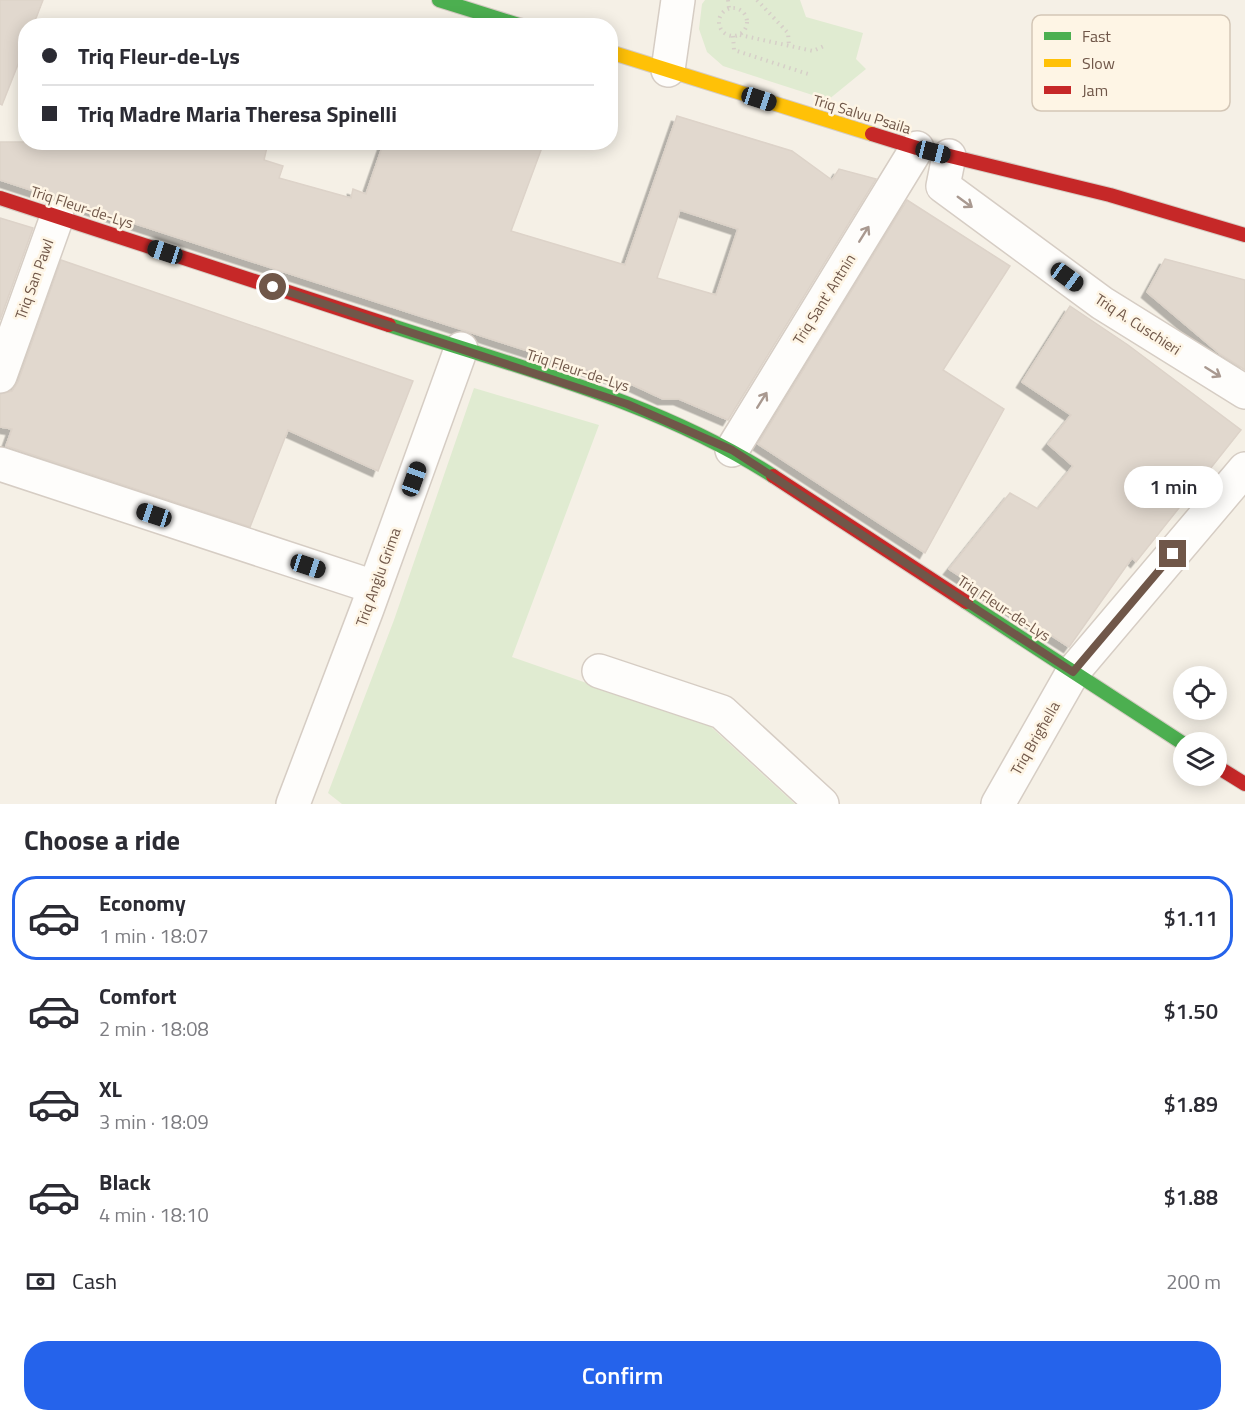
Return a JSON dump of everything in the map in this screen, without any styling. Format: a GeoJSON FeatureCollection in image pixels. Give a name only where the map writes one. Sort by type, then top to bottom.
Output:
{"type":"FeatureCollection","features":[{"type":"Feature","properties":{"kind":"main road"},"geometry":{"type":"LineString","coordinates":[[439,0],[496,18]]}},
{"type":"Feature","properties":{"kind":"main road","name":"Triq Salvu Psaila"},"geometry":{"type":"LineString","coordinates":[[618,54],[917,148],[1110,195],[1245,235]]}},
{"type":"Feature","properties":{"kind":"main road","name":"Triq Fleur-de-Lys"},"geometry":{"type":"LineString","coordinates":[[0,198],[627,404],[732,450],[1173,737]]}},
{"type":"Feature","properties":{"kind":"main road"},"geometry":{"type":"LineString","coordinates":[[1227,773],[1245,784]]}},
{"type":"Feature","properties":{"kind":"street"},"geometry":{"type":"LineString","coordinates":[[669,70],[678,0]]}},
{"type":"Feature","properties":{"kind":"street","name":"Triq Sant' Antnin"},"geometry":{"type":"LineString","coordinates":[[732,450],[917,148]]}},
{"type":"Feature","properties":{"kind":"street","name":"Triq A. Cuschieri"},"geometry":{"type":"LineString","coordinates":[[949,156],[943,186],[1102,303],[1245,392]]}},
{"type":"Feature","properties":{"kind":"street","name":"Triq San Pawl"},"geometry":{"type":"LineString","coordinates":[[0,376],[57,217]]}},
{"type":"Feature","properties":{"kind":"street","name":"Triq Anġlu Grima"},"geometry":{"type":"LineString","coordinates":[[293,804],[461,350]]}},
{"type":"Feature","properties":{"kind":"street"},"geometry":{"type":"LineString","coordinates":[[0,464],[374,587]]}},
{"type":"Feature","properties":{"kind":"street","name":"Triq Brigħella"},"geometry":{"type":"LineString","coordinates":[[998,804],[1073,672],[1245,469]]}},
{"type":"Feature","properties":{"kind":"street"},"geometry":{"type":"LineString","coordinates":[[598,671],[722,712],[822,804]]}},
{"type":"Feature","properties":{"kind":"path"},"geometry":{"type":"LineString","coordinates":[[728,0],[729,8]]}},
{"type":"Feature","properties":{"kind":"path"},"geometry":{"type":"LineString","coordinates":[[758,0],[788,33],[789,46]]}},
{"type":"Feature","properties":{"kind":"path"},"geometry":{"type":"LineString","coordinates":[[729,8],[743,11],[748,19],[746,28],[740,35]]}},
{"type":"Feature","properties":{"kind":"path"},"geometry":{"type":"LineString","coordinates":[[729,8],[722,14],[719,23],[722,31],[733,36],[740,35],[813,51],[826,45]]}},
{"type":"Feature","properties":{"kind":"path"},"geometry":{"type":"LineString","coordinates":[[733,36],[734,50],[813,76]]}},
{"type":"Feature","properties":{"kind":"green space"},"geometry":{"type":"Polygon","coordinates":[[[705,0],[800,0],[806,17],[863,33],[856,59],[866,69],[828,100],[723,66],[707,52],[699,29],[702,4],[705,0]]]}},
{"type":"Feature","properties":{"kind":"green space"},"geometry":{"type":"Polygon","coordinates":[[[474,388],[599,425],[512,657],[710,726],[795,804],[342,804],[328,793],[394,620],[474,388]]]}},
{"type":"Feature","properties":{"kind":"building"},"geometry":{"type":"Polygon","coordinates":[[[0,0],[43,0],[36,18],[18,18],[18,64],[2,105],[0,104],[0,0]]]}},
{"type":"Feature","properties":{"kind":"building"},"geometry":{"type":"Polygon","coordinates":[[[677,116],[792,151],[832,180],[839,169],[876,179],[728,420],[679,399],[663,399],[633,385],[0,180],[0,142],[18,142],[18,150],[266,150],[264,160],[283,166],[279,178],[351,198],[353,189],[366,194],[381,150],[541,150],[511,231],[625,265],[677,116]],[[680,210],[657,278],[716,295],[738,229],[680,210]]]}},
{"type":"Feature","properties":{"kind":"building"},"geometry":{"type":"Polygon","coordinates":[[[907,200],[1010,266],[943,370],[1004,409],[925,553],[758,444],[907,200]]]}},
{"type":"Feature","properties":{"kind":"building"},"geometry":{"type":"Polygon","coordinates":[[[0,218],[33,228],[0,320],[0,218]]]}},
{"type":"Feature","properties":{"kind":"building"},"geometry":{"type":"Polygon","coordinates":[[[1165,259],[1245,280],[1245,370],[1220,354],[1147,292],[1165,259]]]}},
{"type":"Feature","properties":{"kind":"building"},"geometry":{"type":"Polygon","coordinates":[[[61,260],[413,381],[378,471],[288,430],[250,527],[6,446],[12,429],[0,427],[0,394],[12,391],[18,382],[61,260]]]}},
{"type":"Feature","properties":{"kind":"building"},"geometry":{"type":"Polygon","coordinates":[[[1070,306],[1128,345],[1241,430],[1136,562],[1132,558],[1069,647],[949,569],[1010,493],[1038,509],[1073,466],[1048,444],[1071,415],[1022,382],[1070,306]]]}},
{"type":"Feature","properties":{"kind":"traffic: fast"},"geometry":{"type":"LineString","coordinates":[[439,0],[496,18]]}},
{"type":"Feature","properties":{"kind":"traffic: fast"},"geometry":{"type":"LineString","coordinates":[[389,325],[586,388],[635,407],[729,450],[773,476]]}},
{"type":"Feature","properties":{"kind":"traffic: fast"},"geometry":{"type":"LineString","coordinates":[[966,602],[1173,737]]}},
{"type":"Feature","properties":{"kind":"traffic: slow"},"geometry":{"type":"LineString","coordinates":[[618,55],[872,134]]}},
{"type":"Feature","properties":{"kind":"traffic: jam"},"geometry":{"type":"LineString","coordinates":[[872,134],[917,148],[1110,195],[1245,235]]}},
{"type":"Feature","properties":{"kind":"traffic: jam"},"geometry":{"type":"LineString","coordinates":[[0,198],[389,325]]}},
{"type":"Feature","properties":{"kind":"traffic: jam"},"geometry":{"type":"LineString","coordinates":[[773,476],[966,602]]}},
{"type":"Feature","properties":{"kind":"traffic: jam"},"geometry":{"type":"LineString","coordinates":[[1227,773],[1245,784]]}},
{"type":"Feature","properties":{"kind":"route"},"geometry":{"type":"LineString","coordinates":[[273,287],[627,404],[732,450],[1073,672],[1173,554]]}}]}
